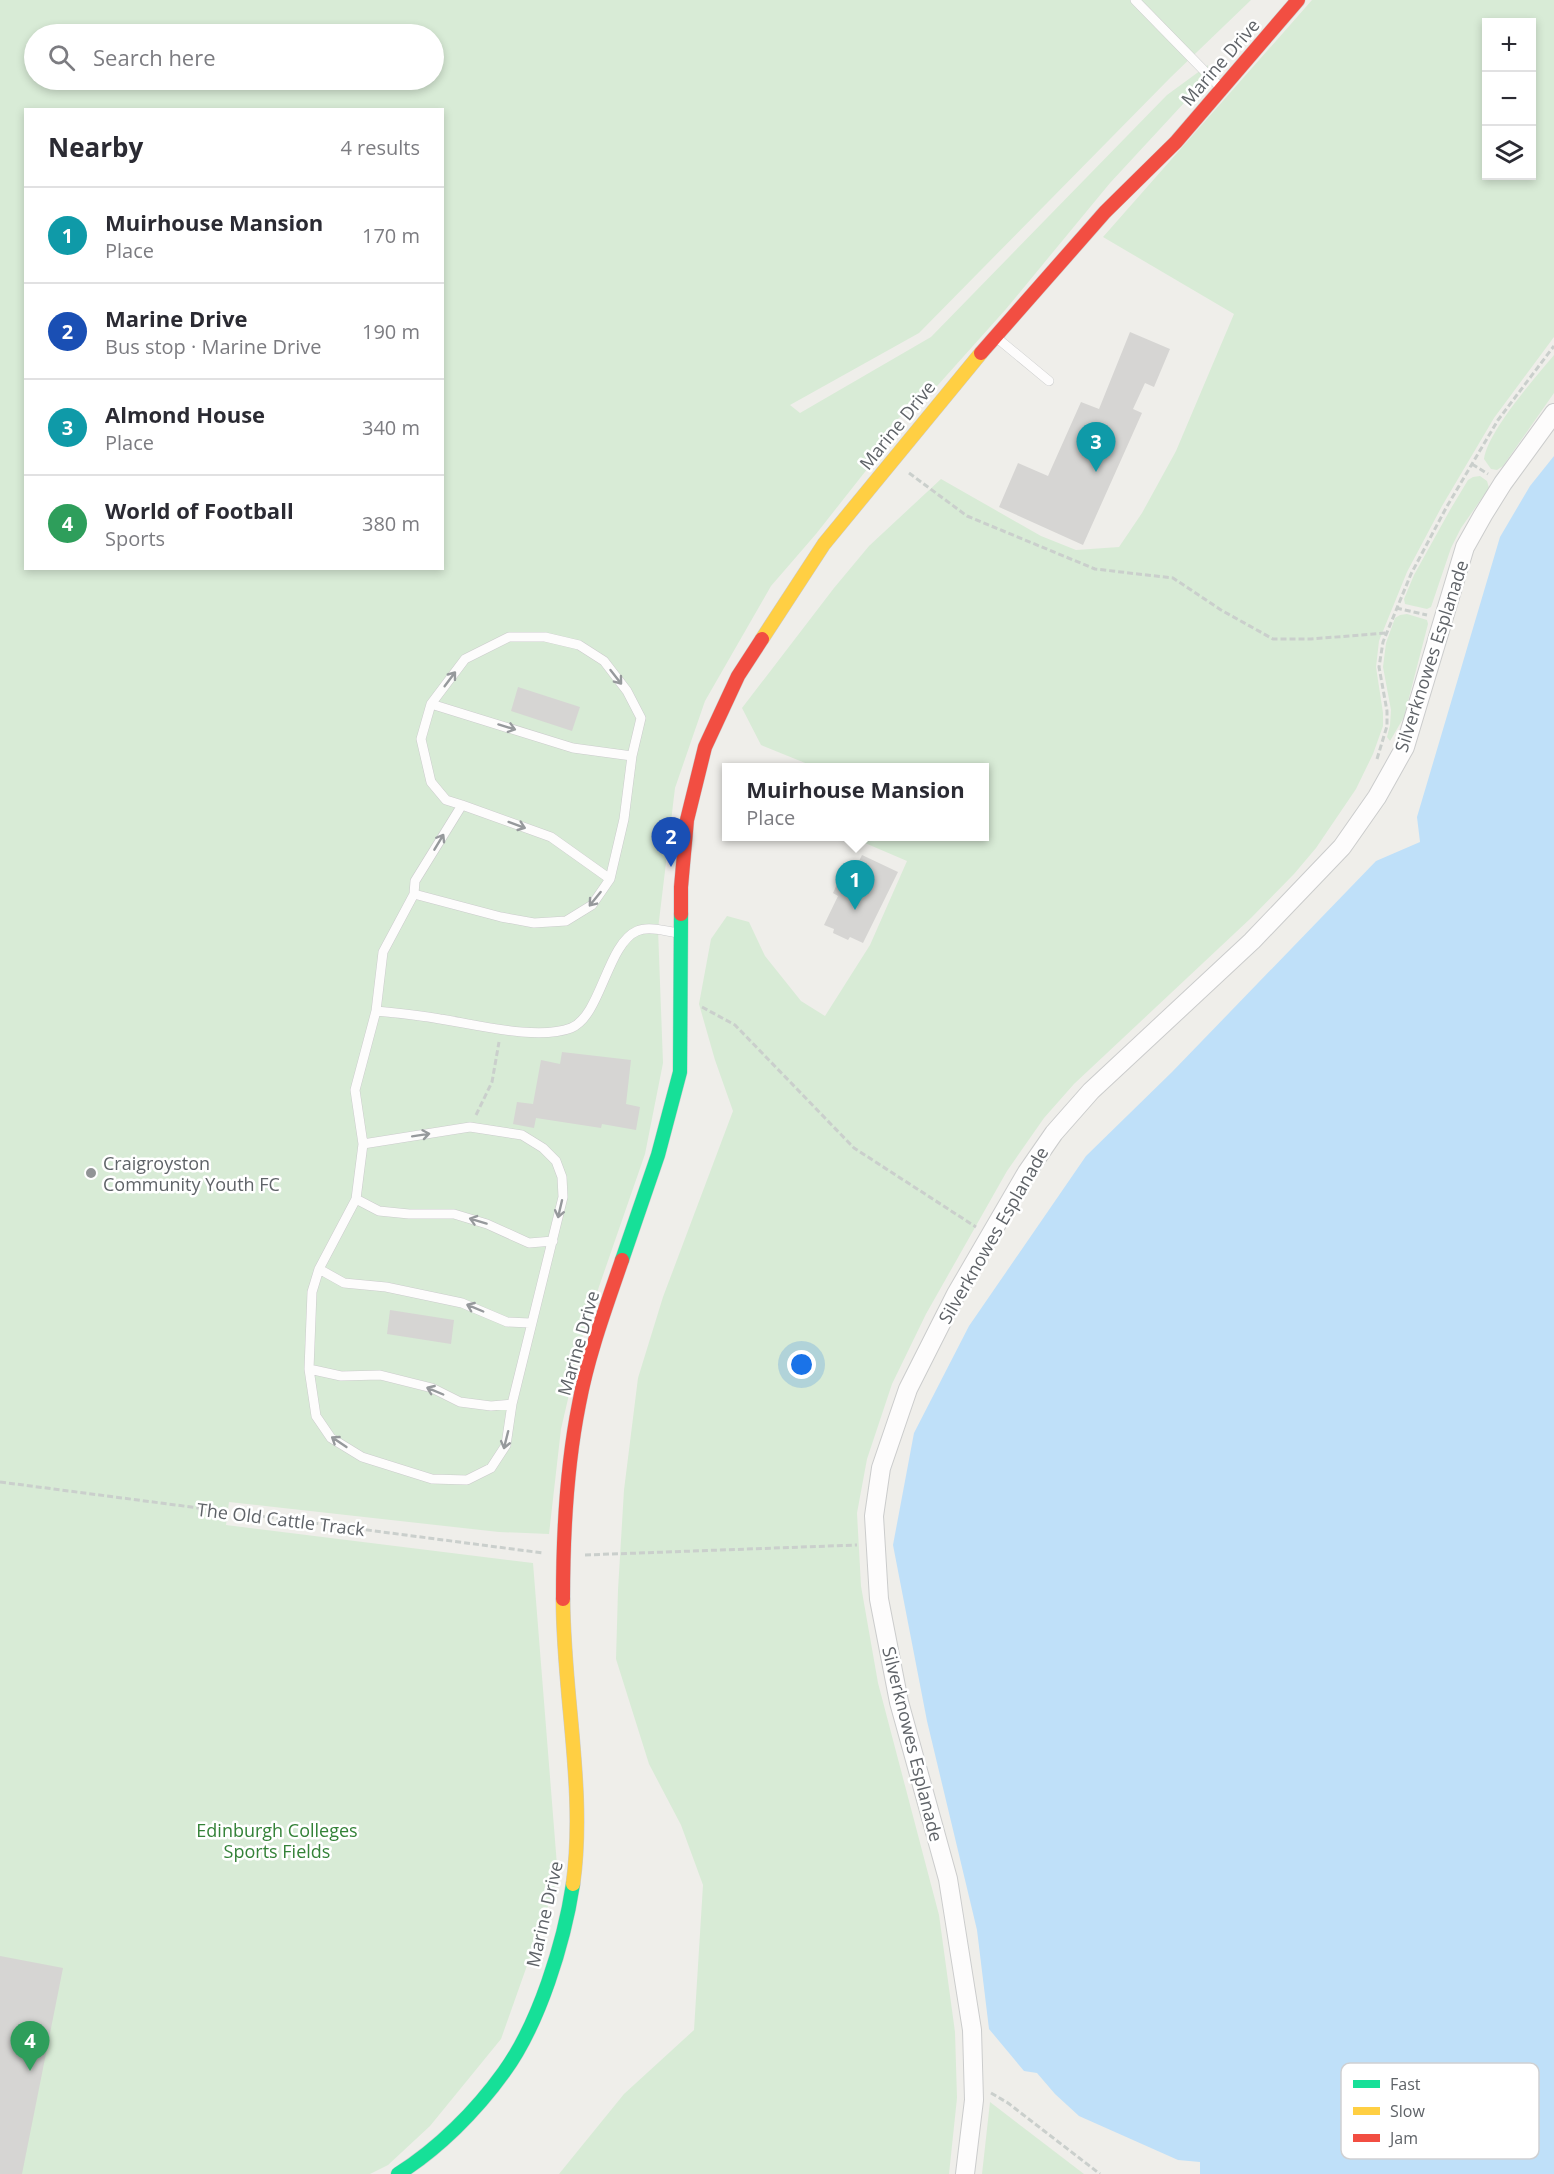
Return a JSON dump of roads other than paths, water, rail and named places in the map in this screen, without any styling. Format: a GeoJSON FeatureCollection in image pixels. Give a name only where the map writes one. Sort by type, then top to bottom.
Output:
{"type":"FeatureCollection","features":[{"type":"Feature","properties":{"kind":"street","name":"Marine Drive"},"geometry":{"type":"LineString","coordinates":[[398,2174],[417,2162],[463,2120],[504,2072],[532,2023],[557,1952],[570,1901],[577,1853],[563,1613],[566,1488],[579,1403],[598,1332],[658,1155],[680,1072],[681,886],[687,820],[705,747],[738,676],[824,544],[995,336],[1106,212],[1176,142],[1299,0]]}},
{"type":"Feature","properties":{"kind":"street","name":"Silverknowes Esplanade"},"geometry":{"type":"LineString","coordinates":[[965,2174],[975,2083],[972,2030],[948,1879],[899,1702],[879,1599],[874,1516],[881,1468],[908,1389],[956,1294],[1027,1172],[1054,1133],[1091,1091],[1252,941],[1342,847],[1377,797],[1405,747],[1466,547],[1503,483],[1554,413]]}},
{"type":"Feature","properties":{"kind":"lane"},"geometry":{"type":"LineString","coordinates":[[1135,0],[1221,88]]}},
{"type":"Feature","properties":{"kind":"lane"},"geometry":{"type":"LineString","coordinates":[[995,336],[1049,381]]}},
{"type":"Feature","properties":{"kind":"lane"},"geometry":{"type":"LineString","coordinates":[[414,894],[501,917],[534,923],[566,921],[592,905],[609,879],[624,819],[632,756],[641,718],[627,691],[603,661],[579,645],[545,636],[509,637],[465,659],[431,704],[421,739],[431,782],[446,800],[551,837],[609,879]]}},
{"type":"Feature","properties":{"kind":"lane"},"geometry":{"type":"LineString","coordinates":[[431,704],[573,748],[632,756]]}},
{"type":"Feature","properties":{"kind":"lane"},"geometry":{"type":"LineString","coordinates":[[363,1144],[470,1127],[522,1135],[543,1148],[555,1161],[562,1177],[563,1197],[530,1323],[512,1404],[506,1445],[491,1468],[467,1480],[432,1479],[362,1457],[331,1438],[316,1416],[309,1369],[312,1292],[319,1269],[356,1199],[363,1144],[355,1090],[376,1011],[382,952],[414,894],[415,881],[462,805]]}},
{"type":"Feature","properties":{"kind":"lane"},"geometry":{"type":"LineString","coordinates":[[376,1011],[501,1030],[557,1032],[574,1026],[586,1014],[622,944],[637,931],[658,929],[680,933]]}},
{"type":"Feature","properties":{"kind":"lane"},"geometry":{"type":"LineString","coordinates":[[356,1199],[379,1211],[454,1214],[487,1224],[530,1243],[553,1241]]}},
{"type":"Feature","properties":{"kind":"lane"},"geometry":{"type":"LineString","coordinates":[[319,1269],[344,1283],[386,1287],[462,1303],[507,1322],[530,1323]]}},
{"type":"Feature","properties":{"kind":"lane"},"geometry":{"type":"LineString","coordinates":[[309,1369],[341,1376],[380,1375],[432,1388],[460,1402],[491,1406],[512,1404]]}},
{"type":"Feature","properties":{"kind":"water"},"geometry":{"type":"Polygon","coordinates":[[[1554,456],[1554,2174],[1200,2174],[1200,2162],[1178,2160],[1079,2116],[1037,2073],[1024,2071],[989,2029],[977,1930],[927,1721],[893,1545],[914,1433],[969,1326],[1086,1156],[1172,1072],[1376,861],[1420,842],[1417,817],[1500,537],[1530,486],[1554,456]]]}},
{"type":"Feature","properties":{"kind":"place","name":"Almond House"},"geometry":{"type":"Point","coordinates":[1096,472]}},
{"type":"Feature","properties":{"kind":"place","name":"Marine Drive"},"geometry":{"type":"Point","coordinates":[671,867]}},
{"type":"Feature","properties":{"kind":"place","name":"Muirhouse Mansion"},"geometry":{"type":"Point","coordinates":[855,910]}},
{"type":"Feature","properties":{"kind":"place","name":"Craigroyston Community Youth FC"},"geometry":{"type":"Point","coordinates":[91,1173]}},
{"type":"Feature","properties":{"kind":"place","name":"World of Football"},"geometry":{"type":"Point","coordinates":[30,2071]}},
{"type":"Feature","properties":{"kind":"park label","name":"Edinburgh Colleges Sports Fields"},"geometry":{"type":"Point","coordinates":[277,1840]}}]}
